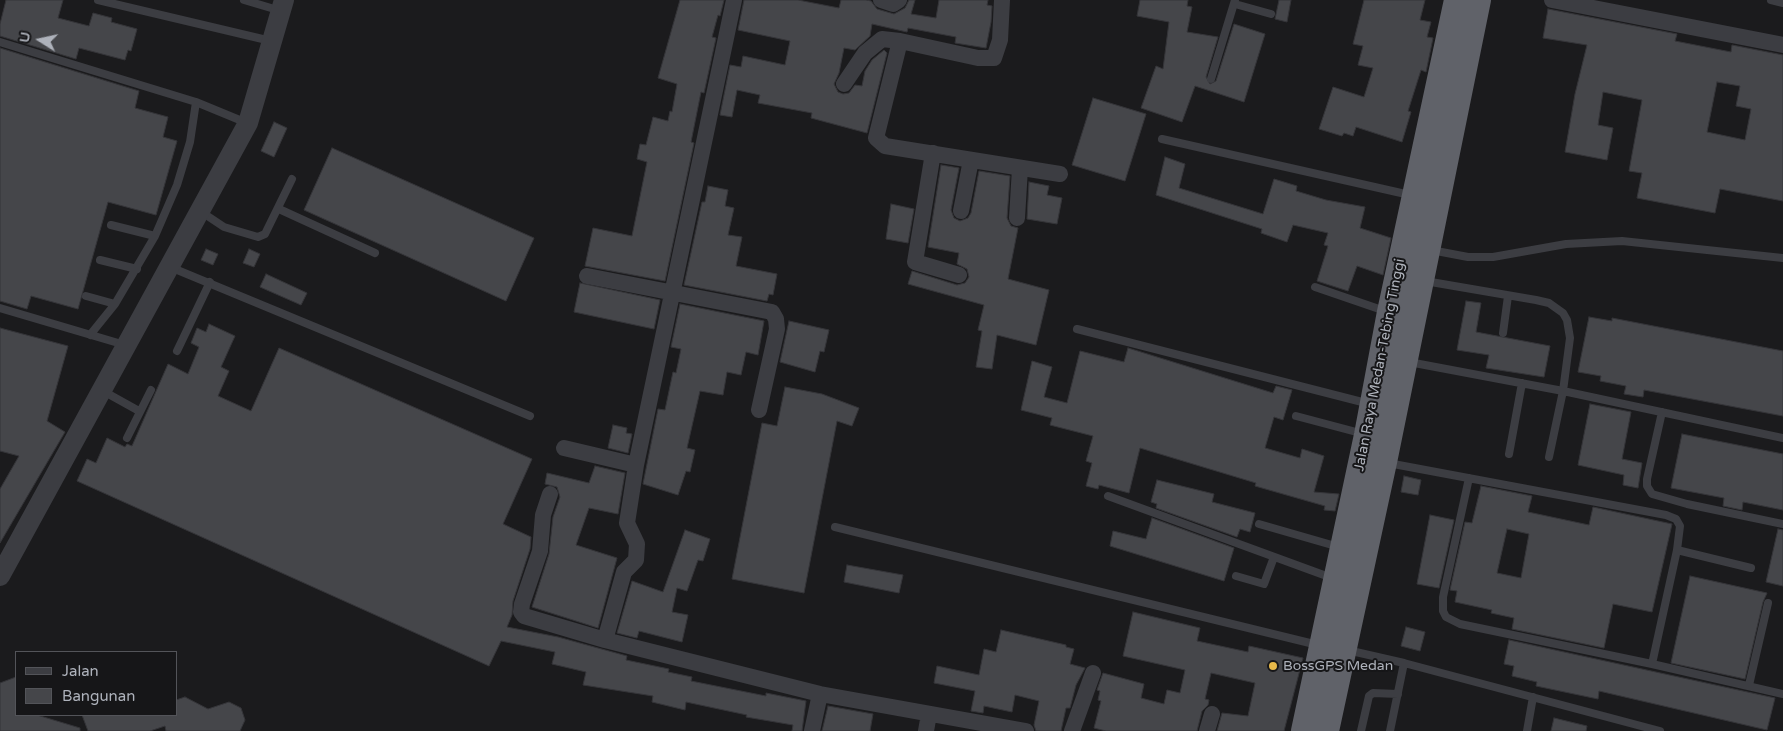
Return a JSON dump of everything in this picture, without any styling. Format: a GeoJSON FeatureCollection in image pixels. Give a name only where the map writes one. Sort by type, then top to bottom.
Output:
{"type":"FeatureCollection","features":[{"type":"Feature","properties":{"kind":"highway","name":"Jalan Raya Medan-Tebing Tinggi"},"geometry":{"type":"LineString","coordinates":[[1326,731],[1333,648],[1336,580],[1367,435],[1390,312],[1457,0]]}},
{"type":"Feature","properties":{"kind":"highway","name":"Jalan Raya Medan-Tebing Tinggi"},"geometry":{"type":"LineString","coordinates":[[1304,731],[1333,648],[1384,462],[1478,0]]}},
{"type":"Feature","properties":{"kind":"street"},"geometry":{"type":"LineString","coordinates":[[605,640],[624,572],[636,560],[637,544],[627,523],[636,465],[734,0]]}},
{"type":"Feature","properties":{"kind":"street"},"geometry":{"type":"LineString","coordinates":[[881,0],[893,4],[899,0]]}},
{"type":"Feature","properties":{"kind":"street"},"geometry":{"type":"LineString","coordinates":[[844,84],[865,53],[882,39],[900,41],[978,58],[994,58],[1000,40],[1002,0]]}},
{"type":"Feature","properties":{"kind":"street"},"geometry":{"type":"LineString","coordinates":[[1552,0],[1783,45]]}},
{"type":"Feature","properties":{"kind":"street"},"geometry":{"type":"LineString","coordinates":[[0,576],[248,123],[273,42],[282,5]]}},
{"type":"Feature","properties":{"kind":"street"},"geometry":{"type":"LineString","coordinates":[[900,41],[876,138],[885,146],[1060,174]]}},
{"type":"Feature","properties":{"kind":"street"},"geometry":{"type":"LineString","coordinates":[[932,153],[915,262],[959,276]]}},
{"type":"Feature","properties":{"kind":"street"},"geometry":{"type":"LineString","coordinates":[[961,212],[971,160]]}},
{"type":"Feature","properties":{"kind":"street"},"geometry":{"type":"LineString","coordinates":[[1017,218],[1020,168]]}},
{"type":"Feature","properties":{"kind":"street"},"geometry":{"type":"LineString","coordinates":[[587,276],[767,310],[775,315],[777,330],[759,410]]}},
{"type":"Feature","properties":{"kind":"street"},"geometry":{"type":"LineString","coordinates":[[564,448],[636,465]]}},
{"type":"Feature","properties":{"kind":"street"},"geometry":{"type":"LineString","coordinates":[[550,494],[543,514],[540,551],[522,604],[522,614],[605,640],[820,694],[1026,731]]}},
{"type":"Feature","properties":{"kind":"street"},"geometry":{"type":"LineString","coordinates":[[1072,731],[1093,673]]}},
{"type":"Feature","properties":{"kind":"street"},"geometry":{"type":"LineString","coordinates":[[812,731],[820,694]]}},
{"type":"Feature","properties":{"kind":"street"},"geometry":{"type":"LineString","coordinates":[[926,731],[929,714]]}},
{"type":"Feature","properties":{"kind":"street"},"geometry":{"type":"LineString","coordinates":[[1207,731],[1212,714]]}},
{"type":"Feature","properties":{"kind":"lane"},"geometry":{"type":"LineString","coordinates":[[98,0],[273,42]]}},
{"type":"Feature","properties":{"kind":"lane"},"geometry":{"type":"LineString","coordinates":[[244,0],[282,5]]}},
{"type":"Feature","properties":{"kind":"lane"},"geometry":{"type":"LineString","coordinates":[[1771,0],[1783,3]]}},
{"type":"Feature","properties":{"kind":"lane"},"geometry":{"type":"LineString","coordinates":[[1211,79],[1235,2],[1271,14]]}},
{"type":"Feature","properties":{"kind":"lane"},"geometry":{"type":"LineString","coordinates":[[0,42],[196,102],[248,123]]}},
{"type":"Feature","properties":{"kind":"lane"},"geometry":{"type":"LineString","coordinates":[[90,335],[115,304],[155,236],[177,185],[190,142],[196,102]]}},
{"type":"Feature","properties":{"kind":"lane"},"geometry":{"type":"LineString","coordinates":[[1162,139],[1415,196]]}},
{"type":"Feature","properties":{"kind":"lane"},"geometry":{"type":"LineString","coordinates":[[200,212],[224,227],[258,237],[265,234],[280,209],[292,179]]}},
{"type":"Feature","properties":{"kind":"lane"},"geometry":{"type":"LineString","coordinates":[[280,209],[375,253]]}},
{"type":"Feature","properties":{"kind":"lane"},"geometry":{"type":"LineString","coordinates":[[111,225],[155,236]]}},
{"type":"Feature","properties":{"kind":"lane"},"geometry":{"type":"LineString","coordinates":[[1426,249],[1468,257],[1493,257],[1566,244],[1622,241],[1783,258]]}},
{"type":"Feature","properties":{"kind":"lane"},"geometry":{"type":"LineString","coordinates":[[100,260],[137,269]]}},
{"type":"Feature","properties":{"kind":"lane"},"geometry":{"type":"LineString","coordinates":[[170,267],[530,416]]}},
{"type":"Feature","properties":{"kind":"lane"},"geometry":{"type":"LineString","coordinates":[[1420,280],[1549,303],[1563,313],[1567,320],[1570,338],[1563,390],[1549,457]]}},
{"type":"Feature","properties":{"kind":"lane"},"geometry":{"type":"LineString","coordinates":[[177,351],[210,282]]}},
{"type":"Feature","properties":{"kind":"lane"},"geometry":{"type":"LineString","coordinates":[[1315,288],[1390,312]]}},
{"type":"Feature","properties":{"kind":"lane"},"geometry":{"type":"LineString","coordinates":[[86,296],[115,304]]}},
{"type":"Feature","properties":{"kind":"lane"},"geometry":{"type":"LineString","coordinates":[[1503,333],[1508,296]]}},
{"type":"Feature","properties":{"kind":"lane"},"geometry":{"type":"LineString","coordinates":[[0,308],[126,345]]}},
{"type":"Feature","properties":{"kind":"lane"},"geometry":{"type":"LineString","coordinates":[[1076,329],[1372,404]]}},
{"type":"Feature","properties":{"kind":"lane"},"geometry":{"type":"LineString","coordinates":[[1405,361],[1563,390],[1783,438]]}},
{"type":"Feature","properties":{"kind":"lane"},"geometry":{"type":"LineString","coordinates":[[1509,454],[1522,383]]}},
{"type":"Feature","properties":{"kind":"lane"},"geometry":{"type":"LineString","coordinates":[[102,390],[140,411]]}},
{"type":"Feature","properties":{"kind":"lane"},"geometry":{"type":"LineString","coordinates":[[127,438],[152,390]]}},
{"type":"Feature","properties":{"kind":"lane"},"geometry":{"type":"LineString","coordinates":[[1662,412],[1647,480],[1647,486],[1652,494],[1687,504],[1783,524]]}},
{"type":"Feature","properties":{"kind":"lane"},"geometry":{"type":"LineString","coordinates":[[1296,416],[1367,435]]}},
{"type":"Feature","properties":{"kind":"lane"},"geometry":{"type":"LineString","coordinates":[[1384,462],[1672,517],[1679,522],[1677,550],[1652,664]]}},
{"type":"Feature","properties":{"kind":"lane"},"geometry":{"type":"LineString","coordinates":[[1469,478],[1443,597],[1446,617],[1460,624],[1749,685],[1783,694]]}},
{"type":"Feature","properties":{"kind":"lane"},"geometry":{"type":"LineString","coordinates":[[1108,496],[1336,580]]}},
{"type":"Feature","properties":{"kind":"lane"},"geometry":{"type":"LineString","coordinates":[[1259,524],[1343,548]]}},
{"type":"Feature","properties":{"kind":"lane"},"geometry":{"type":"LineString","coordinates":[[835,527],[1333,648],[1404,663],[1660,731]]}},
{"type":"Feature","properties":{"kind":"lane"},"geometry":{"type":"LineString","coordinates":[[1677,550],[1751,568]]}},
{"type":"Feature","properties":{"kind":"lane"},"geometry":{"type":"LineString","coordinates":[[1236,576],[1264,584],[1274,557]]}},
{"type":"Feature","properties":{"kind":"lane"},"geometry":{"type":"LineString","coordinates":[[1749,685],[1768,603]]}},
{"type":"Feature","properties":{"kind":"lane"},"geometry":{"type":"LineString","coordinates":[[1390,731],[1404,663]]}},
{"type":"Feature","properties":{"kind":"lane"},"geometry":{"type":"LineString","coordinates":[[1361,731],[1369,696],[1373,693],[1398,694]]}},
{"type":"Feature","properties":{"kind":"lane"},"geometry":{"type":"LineString","coordinates":[[1527,731],[1533,697]]}},
{"type":"Feature","properties":{"kind":"building"},"geometry":{"type":"Polygon","coordinates":[[[6,0],[63,0],[58,18],[89,26],[93,13],[112,18],[111,22],[137,29],[131,51],[128,50],[125,60],[79,48],[76,59],[0,36],[0,24],[6,0]]]}},
{"type":"Feature","properties":{"kind":"building"},"geometry":{"type":"Polygon","coordinates":[[[680,0],[724,0],[712,37],[716,38],[704,93],[701,92],[691,142],[694,143],[665,281],[585,266],[593,228],[632,236],[647,162],[637,159],[640,144],[646,145],[653,117],[668,121],[670,111],[672,112],[677,84],[658,78],[680,0]]]}},
{"type":"Feature","properties":{"kind":"building"},"geometry":{"type":"Polygon","coordinates":[[[744,0],[798,0],[839,8],[841,0],[866,0],[871,1],[877,9],[894,14],[905,8],[909,0],[915,0],[911,14],[936,18],[939,0],[988,0],[987,5],[992,6],[986,48],[955,43],[956,37],[908,28],[907,32],[872,24],[870,36],[855,50],[844,48],[839,73],[834,84],[838,92],[843,94],[849,93],[855,85],[862,86],[865,71],[872,60],[884,50],[887,53],[867,133],[811,118],[812,113],[758,103],[760,95],[737,90],[732,117],[720,115],[730,65],[741,67],[743,56],[785,65],[790,41],[738,30],[744,0]]]}},
{"type":"Feature","properties":{"kind":"building"},"geometry":{"type":"Polygon","coordinates":[[[1140,0],[1188,0],[1187,6],[1192,7],[1187,32],[1218,37],[1206,77],[1210,84],[1216,81],[1234,24],[1265,34],[1244,102],[1195,86],[1182,122],[1141,108],[1156,66],[1163,69],[1169,22],[1137,16],[1140,0]]]}},
{"type":"Feature","properties":{"kind":"building"},"geometry":{"type":"Polygon","coordinates":[[[1279,0],[1291,0],[1287,22],[1275,19],[1279,0]]]}},
{"type":"Feature","properties":{"kind":"building"},"geometry":{"type":"Polygon","coordinates":[[[1364,0],[1425,0],[1420,20],[1431,22],[1427,37],[1433,38],[1426,72],[1421,70],[1408,111],[1411,112],[1402,142],[1356,127],[1353,136],[1344,133],[1342,136],[1319,129],[1333,87],[1364,97],[1373,68],[1358,65],[1363,46],[1353,44],[1364,0]]]}},
{"type":"Feature","properties":{"kind":"building"},"geometry":{"type":"Polygon","coordinates":[[[1548,9],[1677,34],[1675,41],[1731,52],[1732,45],[1783,55],[1783,201],[1720,189],[1715,213],[1637,198],[1642,173],[1629,171],[1642,100],[1603,92],[1598,125],[1613,128],[1607,160],[1565,152],[1575,94],[1587,45],[1543,38],[1548,9]],[[1717,82],[1707,132],[1745,140],[1751,109],[1736,106],[1740,86],[1717,82]]]}},
{"type":"Feature","properties":{"kind":"building"},"geometry":{"type":"Polygon","coordinates":[[[0,48],[139,91],[135,108],[168,117],[163,137],[177,141],[156,215],[108,202],[78,309],[31,296],[27,309],[0,301],[0,48]]]}},
{"type":"Feature","properties":{"kind":"building"},"geometry":{"type":"Polygon","coordinates":[[[1093,98],[1146,114],[1125,181],[1072,165],[1093,98]]]}},
{"type":"Feature","properties":{"kind":"building"},"geometry":{"type":"Polygon","coordinates":[[[274,122],[287,128],[274,157],[261,151],[274,122]]]}},
{"type":"Feature","properties":{"kind":"building"},"geometry":{"type":"Polygon","coordinates":[[[332,148],[534,238],[506,301],[304,210],[332,148]]]}},
{"type":"Feature","properties":{"kind":"building"},"geometry":{"type":"Polygon","coordinates":[[[1165,157],[1185,164],[1179,188],[1263,214],[1274,179],[1297,186],[1296,191],[1326,200],[1365,207],[1360,228],[1391,238],[1383,275],[1357,266],[1348,291],[1317,281],[1328,246],[1324,245],[1328,233],[1293,225],[1287,242],[1261,233],[1262,229],[1156,195],[1165,157]]]}},
{"type":"Feature","properties":{"kind":"building"},"geometry":{"type":"Polygon","coordinates":[[[941,165],[959,168],[951,210],[954,218],[960,221],[968,218],[971,213],[979,171],[1010,176],[1007,218],[1011,226],[1018,228],[1008,279],[1049,290],[1036,345],[997,335],[992,369],[976,367],[982,331],[978,330],[984,305],[908,284],[912,271],[957,285],[965,283],[969,277],[967,269],[957,264],[959,253],[928,247],[941,165]]]}},
{"type":"Feature","properties":{"kind":"building"},"geometry":{"type":"Polygon","coordinates":[[[1029,182],[1049,186],[1047,195],[1062,198],[1057,224],[1027,219],[1029,182]]]}},
{"type":"Feature","properties":{"kind":"building"},"geometry":{"type":"Polygon","coordinates":[[[708,186],[728,190],[725,206],[734,208],[728,235],[742,237],[736,266],[777,274],[773,295],[769,294],[767,301],[684,285],[702,202],[705,202],[708,186]]]}},
{"type":"Feature","properties":{"kind":"building"},"geometry":{"type":"Polygon","coordinates":[[[891,204],[914,209],[908,243],[886,239],[891,204]]]}},
{"type":"Feature","properties":{"kind":"building"},"geometry":{"type":"Polygon","coordinates":[[[206,249],[218,254],[213,265],[201,260],[206,249]]]}},
{"type":"Feature","properties":{"kind":"building"},"geometry":{"type":"Polygon","coordinates":[[[249,249],[260,254],[254,267],[243,263],[249,249]]]}},
{"type":"Feature","properties":{"kind":"building"},"geometry":{"type":"Polygon","coordinates":[[[266,274],[307,293],[301,305],[260,287],[266,274]]]}},
{"type":"Feature","properties":{"kind":"building"},"geometry":{"type":"Polygon","coordinates":[[[580,283],[660,300],[654,329],[574,312],[580,283]]]}},
{"type":"Feature","properties":{"kind":"building"},"geometry":{"type":"Polygon","coordinates":[[[1466,301],[1481,303],[1476,332],[1550,346],[1544,377],[1486,368],[1489,355],[1457,350],[1466,301]]]}},
{"type":"Feature","properties":{"kind":"building"},"geometry":{"type":"Polygon","coordinates":[[[680,304],[764,321],[758,355],[746,352],[741,375],[727,372],[723,395],[700,391],[687,448],[695,450],[690,472],[686,471],[678,495],[643,484],[658,409],[665,410],[673,372],[676,373],[681,349],[671,347],[680,304]]]}},
{"type":"Feature","properties":{"kind":"building"},"geometry":{"type":"Polygon","coordinates":[[[1589,317],[1612,321],[1612,318],[1783,351],[1783,416],[1644,390],[1643,397],[1624,394],[1626,386],[1600,381],[1601,376],[1578,372],[1589,317]]]}},
{"type":"Feature","properties":{"kind":"building"},"geometry":{"type":"Polygon","coordinates":[[[789,321],[829,330],[824,352],[820,351],[815,372],[780,362],[789,321]]]}},
{"type":"Feature","properties":{"kind":"building"},"geometry":{"type":"Polygon","coordinates":[[[209,324],[235,336],[221,367],[229,371],[218,396],[251,411],[279,348],[532,459],[503,524],[531,537],[530,549],[513,601],[512,615],[507,627],[558,637],[627,656],[626,660],[669,669],[668,672],[692,677],[691,681],[766,696],[766,693],[806,701],[802,731],[792,731],[793,725],[746,717],[747,715],[686,702],[685,710],[652,702],[653,696],[583,685],[586,672],[552,664],[555,652],[501,641],[489,666],[77,481],[87,459],[96,463],[107,438],[125,447],[127,444],[132,446],[168,364],[188,374],[199,347],[191,343],[197,328],[206,332],[209,324]]]}},
{"type":"Feature","properties":{"kind":"building"},"geometry":{"type":"Polygon","coordinates":[[[0,328],[68,346],[47,421],[65,432],[0,543],[0,489],[19,456],[0,451],[0,328]]]}},
{"type":"Feature","properties":{"kind":"building"},"geometry":{"type":"Polygon","coordinates":[[[1128,348],[1273,393],[1276,386],[1292,390],[1283,420],[1274,417],[1265,448],[1300,458],[1302,449],[1324,456],[1314,492],[1339,494],[1335,511],[1324,510],[1325,506],[1255,486],[1256,483],[1140,448],[1129,493],[1099,485],[1098,489],[1086,486],[1092,463],[1086,461],[1093,436],[1050,425],[1052,418],[1021,410],[1032,361],[1052,367],[1044,397],[1067,403],[1080,351],[1124,362],[1128,348]]]}},
{"type":"Feature","properties":{"kind":"building"},"geometry":{"type":"Polygon","coordinates":[[[785,387],[822,394],[859,408],[852,426],[837,421],[804,593],[732,579],[762,423],[777,426],[785,387]]]}},
{"type":"Feature","properties":{"kind":"building"},"geometry":{"type":"Polygon","coordinates":[[[1590,404],[1631,412],[1622,459],[1642,463],[1638,488],[1623,485],[1624,475],[1578,465],[1590,404]]]}},
{"type":"Feature","properties":{"kind":"building"},"geometry":{"type":"Polygon","coordinates":[[[613,425],[627,428],[626,433],[632,434],[628,453],[608,448],[613,425]]]}},
{"type":"Feature","properties":{"kind":"building"},"geometry":{"type":"Polygon","coordinates":[[[1682,434],[1783,454],[1783,510],[1743,502],[1742,510],[1723,506],[1724,498],[1671,488],[1682,434]]]}},
{"type":"Feature","properties":{"kind":"building"},"geometry":{"type":"Polygon","coordinates":[[[595,466],[625,473],[618,514],[589,508],[576,545],[617,558],[598,628],[532,607],[549,554],[553,517],[560,497],[557,487],[545,484],[547,473],[589,483],[595,466]]]}},
{"type":"Feature","properties":{"kind":"building"},"geometry":{"type":"Polygon","coordinates":[[[1404,476],[1421,480],[1418,495],[1401,492],[1404,476]]]}},
{"type":"Feature","properties":{"kind":"building"},"geometry":{"type":"Polygon","coordinates":[[[1157,480],[1214,494],[1212,502],[1255,513],[1250,532],[1240,529],[1237,537],[1156,508],[1157,504],[1151,502],[1157,480]]]}},
{"type":"Feature","properties":{"kind":"building"},"geometry":{"type":"Polygon","coordinates":[[[1481,486],[1532,496],[1528,512],[1589,525],[1593,507],[1672,524],[1652,612],[1613,604],[1604,648],[1512,629],[1514,618],[1491,613],[1492,610],[1455,602],[1457,591],[1450,590],[1465,522],[1472,523],[1481,486]],[[1507,529],[1497,573],[1521,578],[1529,534],[1507,529]]]}},
{"type":"Feature","properties":{"kind":"building"},"geometry":{"type":"Polygon","coordinates":[[[1430,515],[1454,520],[1439,588],[1417,584],[1430,515]]]}},
{"type":"Feature","properties":{"kind":"building"},"geometry":{"type":"Polygon","coordinates":[[[1152,518],[1234,548],[1224,581],[1110,546],[1113,531],[1146,539],[1152,518]]]}},
{"type":"Feature","properties":{"kind":"building"},"geometry":{"type":"Polygon","coordinates":[[[1778,529],[1783,530],[1783,586],[1766,582],[1778,529]]]}},
{"type":"Feature","properties":{"kind":"building"},"geometry":{"type":"Polygon","coordinates":[[[685,530],[710,539],[703,561],[698,560],[687,591],[677,588],[672,612],[688,615],[682,642],[639,631],[637,638],[617,633],[632,581],[663,592],[685,530]]]}},
{"type":"Feature","properties":{"kind":"building"},"geometry":{"type":"Polygon","coordinates":[[[847,565],[903,575],[899,593],[844,582],[847,565]]]}},
{"type":"Feature","properties":{"kind":"building"},"geometry":{"type":"Polygon","coordinates":[[[1690,576],[1767,593],[1763,602],[1745,679],[1671,663],[1690,576]]]}},
{"type":"Feature","properties":{"kind":"building"},"geometry":{"type":"Polygon","coordinates":[[[1133,612],[1200,628],[1197,641],[1248,652],[1249,646],[1303,658],[1284,731],[1217,731],[1222,713],[1248,716],[1255,683],[1211,673],[1205,699],[1209,700],[1208,705],[1202,711],[1197,731],[1106,731],[1094,728],[1101,701],[1098,700],[1100,691],[1097,690],[1103,673],[1144,684],[1141,698],[1164,704],[1167,690],[1180,693],[1185,670],[1123,656],[1133,612]]]}},
{"type":"Feature","properties":{"kind":"building"},"geometry":{"type":"Polygon","coordinates":[[[1406,627],[1425,632],[1420,651],[1401,646],[1406,627]]]}},
{"type":"Feature","properties":{"kind":"building"},"geometry":{"type":"Polygon","coordinates":[[[1001,630],[1066,645],[1066,647],[1074,649],[1070,664],[1085,668],[1076,685],[1070,708],[1066,708],[1061,731],[1036,731],[1034,725],[1039,701],[1015,695],[1012,712],[984,706],[983,713],[971,711],[975,691],[934,683],[937,666],[979,675],[984,649],[996,652],[1001,630]]]}},
{"type":"Feature","properties":{"kind":"building"},"geometry":{"type":"Polygon","coordinates":[[[1509,640],[1775,698],[1767,730],[1599,691],[1598,699],[1536,686],[1537,682],[1512,676],[1514,666],[1504,664],[1509,640]]]}},
{"type":"Feature","properties":{"kind":"building"},"geometry":{"type":"Polygon","coordinates":[[[15,677],[15,716],[40,716],[80,728],[80,731],[0,731],[0,683],[15,677]]]}},
{"type":"Feature","properties":{"kind":"building"},"geometry":{"type":"Polygon","coordinates":[[[185,697],[208,709],[229,702],[241,708],[245,720],[240,731],[166,731],[165,726],[150,731],[88,731],[82,716],[178,716],[178,699],[185,697]]]}},
{"type":"Feature","properties":{"kind":"building"},"geometry":{"type":"Polygon","coordinates":[[[828,706],[873,714],[870,731],[822,731],[828,706]]]}},
{"type":"Feature","properties":{"kind":"building"},"geometry":{"type":"Polygon","coordinates":[[[1554,718],[1587,726],[1586,731],[1551,731],[1554,718]]]}},
{"type":"Feature","properties":{"kind":"place","name":"BossGPS Medan"},"geometry":{"type":"Point","coordinates":[1273,666]}}]}
